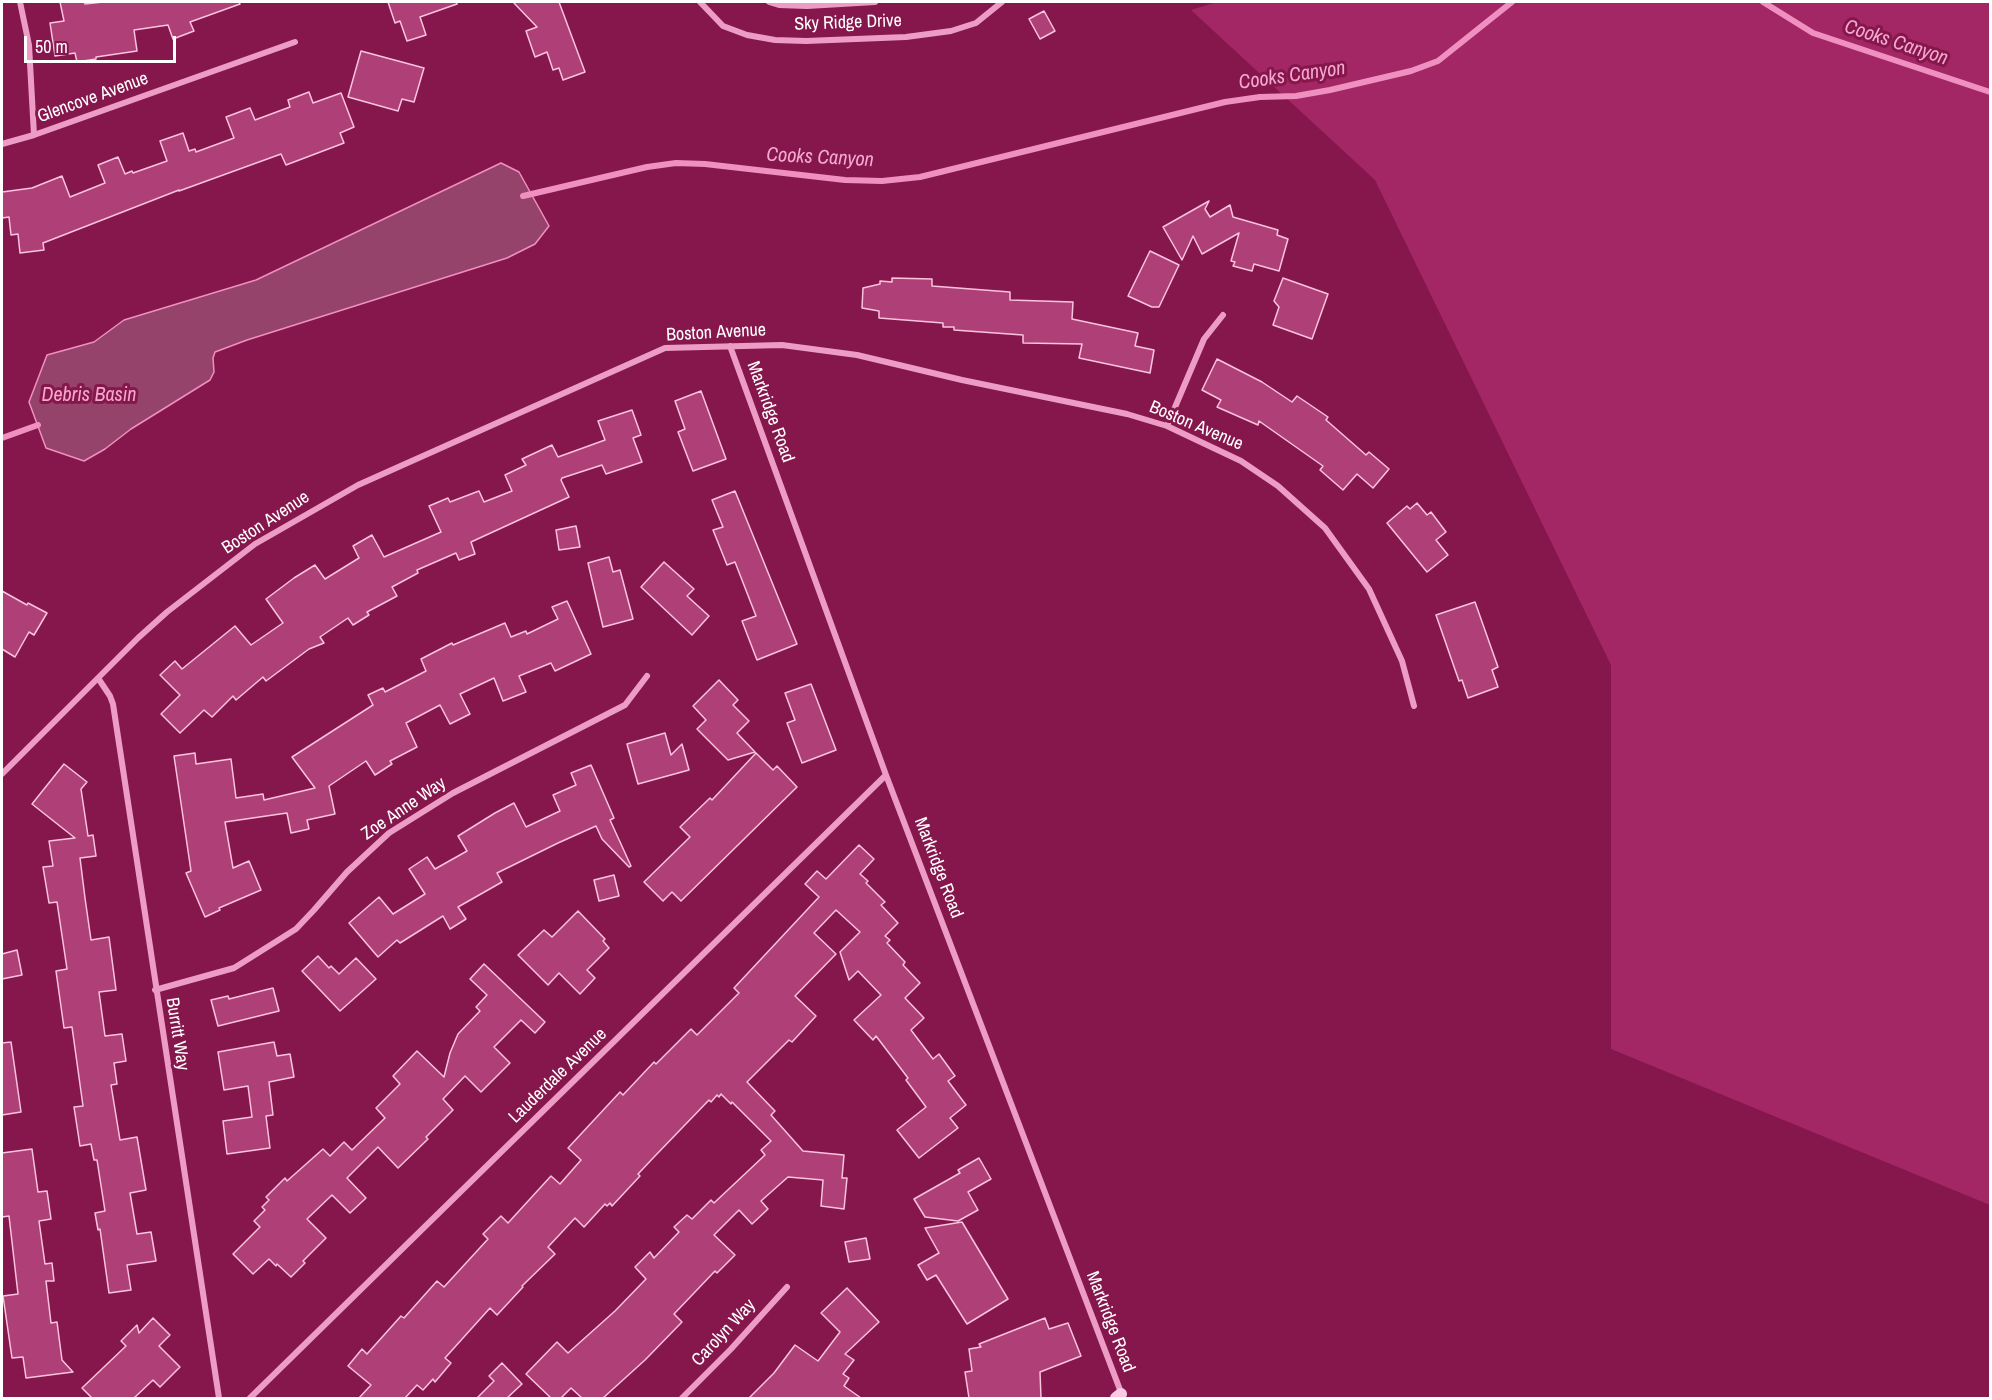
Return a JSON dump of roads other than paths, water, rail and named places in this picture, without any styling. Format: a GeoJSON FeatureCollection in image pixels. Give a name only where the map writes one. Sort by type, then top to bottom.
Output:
{"type":"FeatureCollection","features":[{"type":"Feature","properties":{"kind":"street"},"geometry":{"type":"LineString","coordinates":[[21,2],[29,45],[34,135]]}},
{"type":"Feature","properties":{"kind":"street","name":"Sky Ridge Drive"},"geometry":{"type":"LineString","coordinates":[[700,2],[723,26],[747,35],[775,40],[806,41],[906,37],[951,31],[976,23],[1002,2]]}},
{"type":"Feature","properties":{"kind":"street","name":"Sky Ridge Drive"},"geometry":{"type":"LineString","coordinates":[[769,2],[779,5],[807,6],[875,2]]}},
{"type":"Feature","properties":{"kind":"street","name":"Glencove Avenue"},"geometry":{"type":"LineString","coordinates":[[2,144],[34,135],[295,42]]}},
{"type":"Feature","properties":{"kind":"street"},"geometry":{"type":"LineString","coordinates":[[1167,426],[1204,339],[1223,315]]}},
{"type":"Feature","properties":{"kind":"street","name":"Boston Avenue"},"geometry":{"type":"LineString","coordinates":[[2,774],[167,612],[255,544],[358,485],[665,348],[782,345],[857,355],[962,380],[1126,414],[1167,426],[1241,461],[1278,486],[1325,528],[1369,588],[1402,661],[1414,706]]}},
{"type":"Feature","properties":{"kind":"street","name":"Markridge Road"},"geometry":{"type":"LineString","coordinates":[[730,346],[886,775],[1120,1397]]}},
{"type":"Feature","properties":{"kind":"street","name":"Zoe Anne Way"},"geometry":{"type":"LineString","coordinates":[[155,990],[234,968],[287,935],[315,910],[362,856],[389,833],[453,793],[625,705],[647,676]]}},
{"type":"Feature","properties":{"kind":"street","name":"Burritt Way"},"geometry":{"type":"LineString","coordinates":[[98,678],[110,696],[112,704],[219,1398]]}},
{"type":"Feature","properties":{"kind":"street","name":"Lauderdale Avenue"},"geometry":{"type":"LineString","coordinates":[[250,1398],[886,775]]}},
{"type":"Feature","properties":{"kind":"street","name":"Carolyn Way"},"geometry":{"type":"LineString","coordinates":[[682,1398],[731,1349],[787,1287]]}},
{"type":"Feature","properties":{"kind":"water","name":"Debris Basin"},"geometry":{"type":"Polygon","coordinates":[[[501,163],[519,172],[549,226],[535,244],[507,258],[215,352],[214,372],[210,380],[84,461],[46,448],[29,402],[47,355],[94,342],[124,320],[256,280],[501,163]]]}},
{"type":"Feature","properties":{"kind":"waterway","name":"Cooks Canyon"},"geometry":{"type":"LineString","coordinates":[[523,196],[647,167],[676,163],[705,164],[845,180],[882,181],[920,177],[1225,102],[1260,97],[1296,96],[1411,71],[1438,61],[1512,2]]}},
{"type":"Feature","properties":{"kind":"waterway","name":"Cooks Canyon"},"geometry":{"type":"LineString","coordinates":[[1763,2],[1813,33],[1990,92]]}},
{"type":"Feature","properties":{"kind":"waterway"},"geometry":{"type":"LineString","coordinates":[[2,438],[38,425]]}}]}
